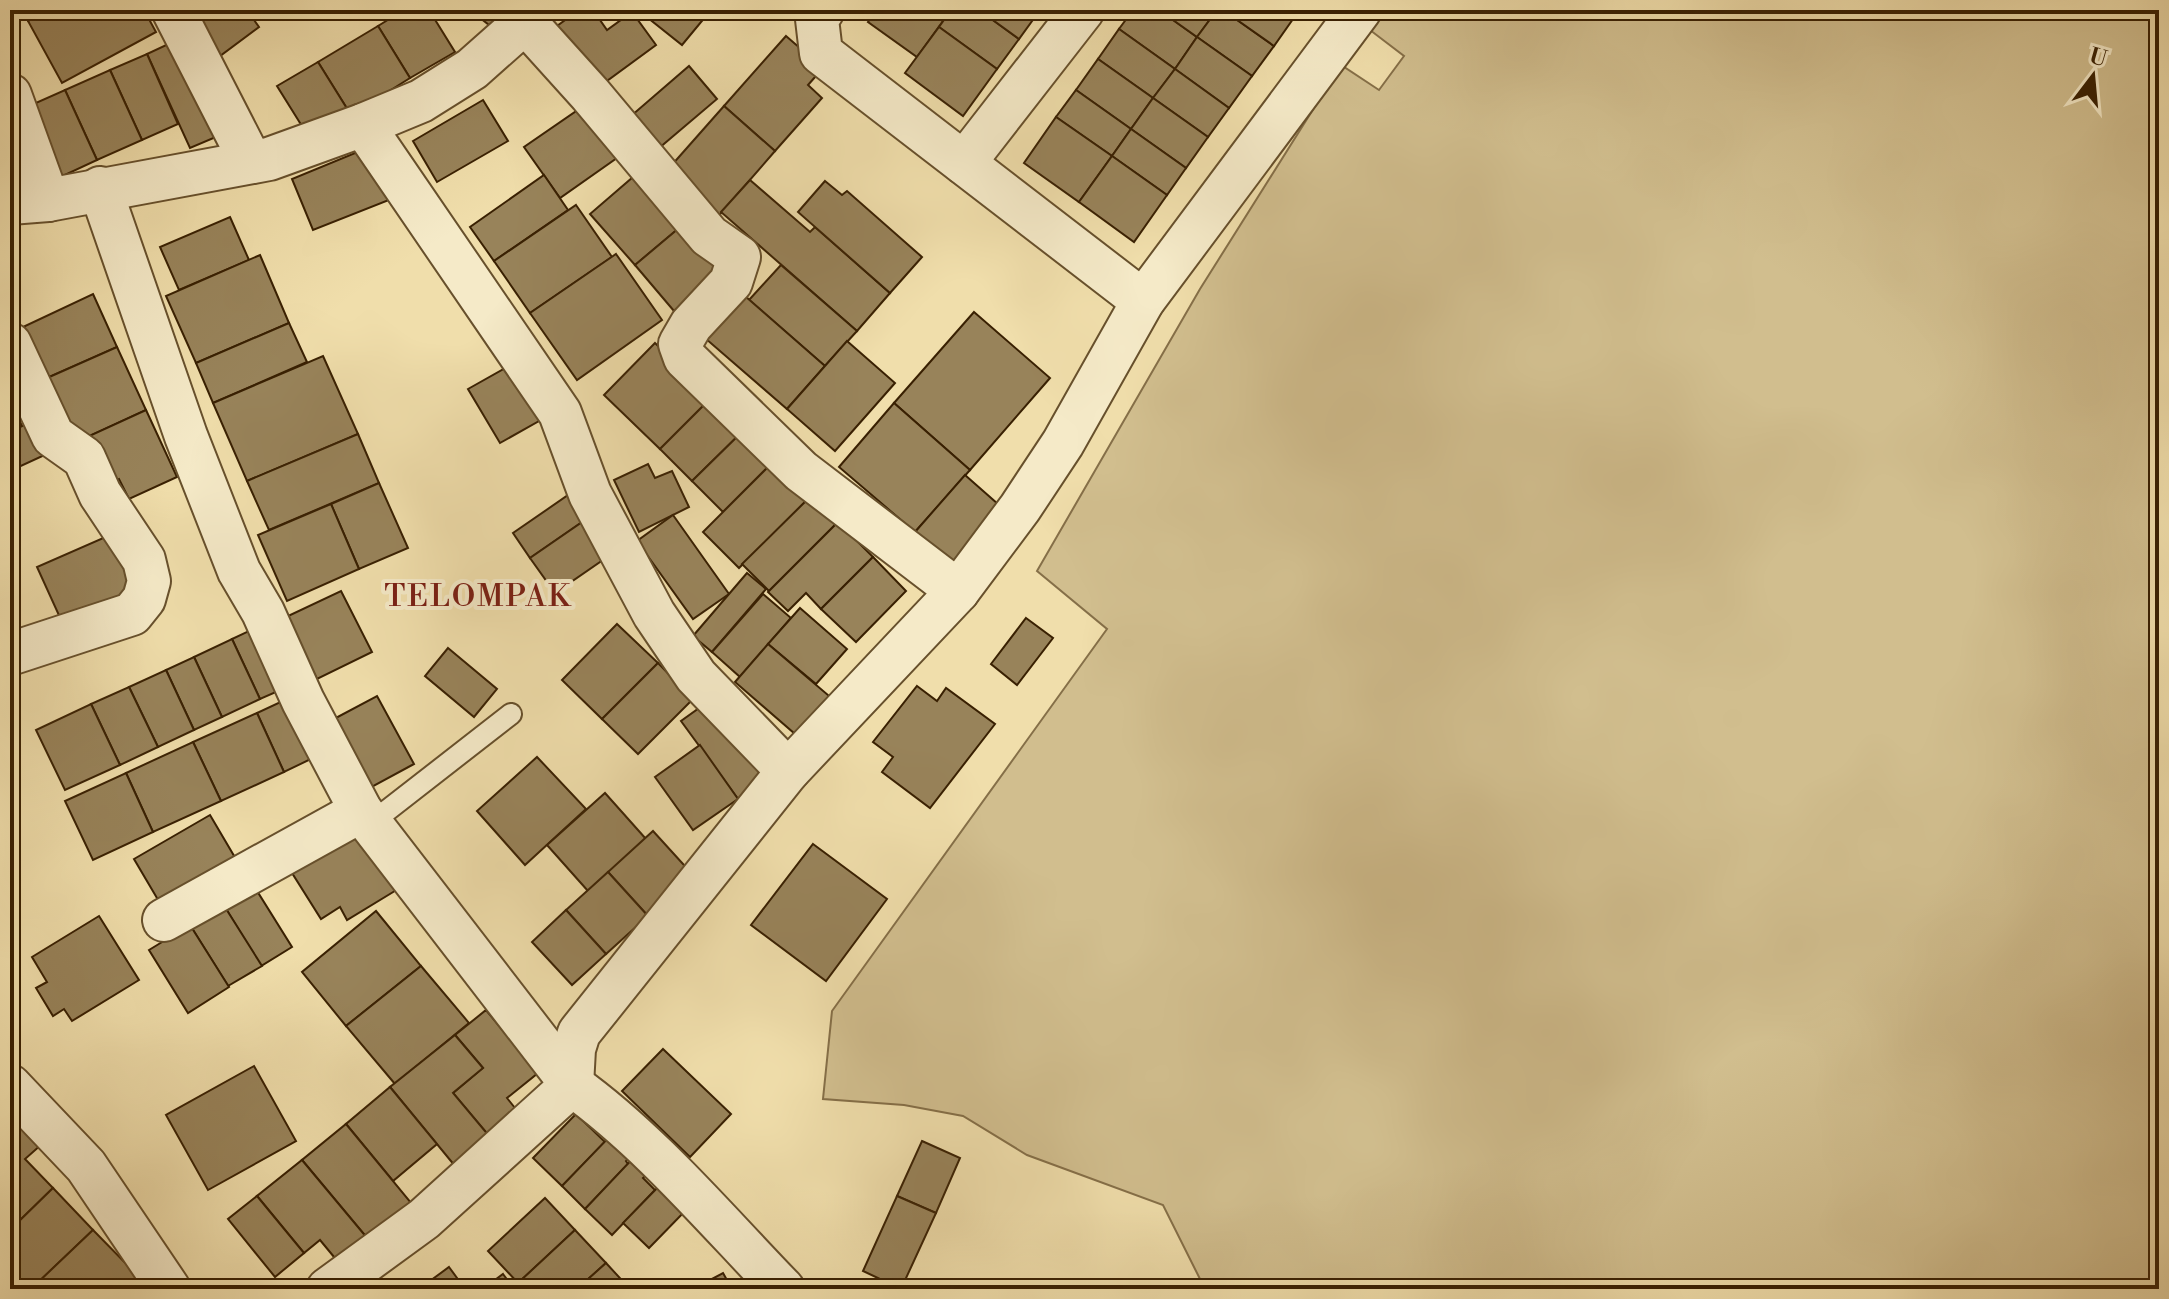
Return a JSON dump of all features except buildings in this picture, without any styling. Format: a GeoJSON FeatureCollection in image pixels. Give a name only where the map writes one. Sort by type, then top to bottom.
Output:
{"type":"FeatureCollection","features":[{"type":"Feature","properties":{"kind":"street"},"geometry":{"type":"LineString","coordinates":[[173,10],[251,162]]}},
{"type":"Feature","properties":{"kind":"street"},"geometry":{"type":"LineString","coordinates":[[823,10],[817,19],[821,53],[1143,301]]}},
{"type":"Feature","properties":{"kind":"street"},"geometry":{"type":"LineString","coordinates":[[964,163],[1083,10]]}},
{"type":"Feature","properties":{"kind":"street"},"geometry":{"type":"LineString","coordinates":[[328,1289],[424,1219],[572,1085],[574,1049],[579,1033],[788,771],[958,591],[1020,508],[1063,443],[1143,301],[1360,10]]}},
{"type":"Feature","properties":{"kind":"street"},"geometry":{"type":"LineString","coordinates":[[10,95],[29,201],[269,159],[363,125],[421,101],[472,69],[528,16],[709,236],[739,257],[731,282],[691,325],[680,344],[685,358],[801,471],[958,591]]}},
{"type":"Feature","properties":{"kind":"street"},"geometry":{"type":"LineString","coordinates":[[363,125],[560,413],[590,494],[654,614],[696,676],[788,771]]}},
{"type":"Feature","properties":{"kind":"street"},"geometry":{"type":"LineString","coordinates":[[100,188],[186,436],[239,571],[263,612],[303,701],[366,817],[572,1085],[602,1107],[690,1192],[783,1289]]}},
{"type":"Feature","properties":{"kind":"street"},"geometry":{"type":"LineString","coordinates":[[10,344],[53,436],[84,458],[100,494],[144,560],[149,581],[144,599],[132,614],[10,654]]}},
{"type":"Feature","properties":{"kind":"street"},"geometry":{"type":"LineString","coordinates":[[164,920],[366,817]]}},
{"type":"Feature","properties":{"kind":"street"},"geometry":{"type":"LineString","coordinates":[[10,1086],[86,1166],[169,1289]]}},
{"type":"Feature","properties":{"kind":"lane"},"geometry":{"type":"LineString","coordinates":[[366,817],[511,714]]}},
{"type":"Feature","properties":{"kind":"shaded area"},"geometry":{"type":"Polygon","coordinates":[[[1382,10],[2159,10],[2159,1289],[1205,1289],[1163,1205],[1027,1155],[963,1116],[904,1105],[823,1099],[832,1011],[1107,629],[1037,571],[1200,289],[1341,65],[1379,90],[1404,56],[1366,27],[1382,10]]]}},
{"type":"Feature","properties":{"kind":"district","name":"TELOMPAK"},"geometry":{"type":"Point","coordinates":[478,597]}}]}
